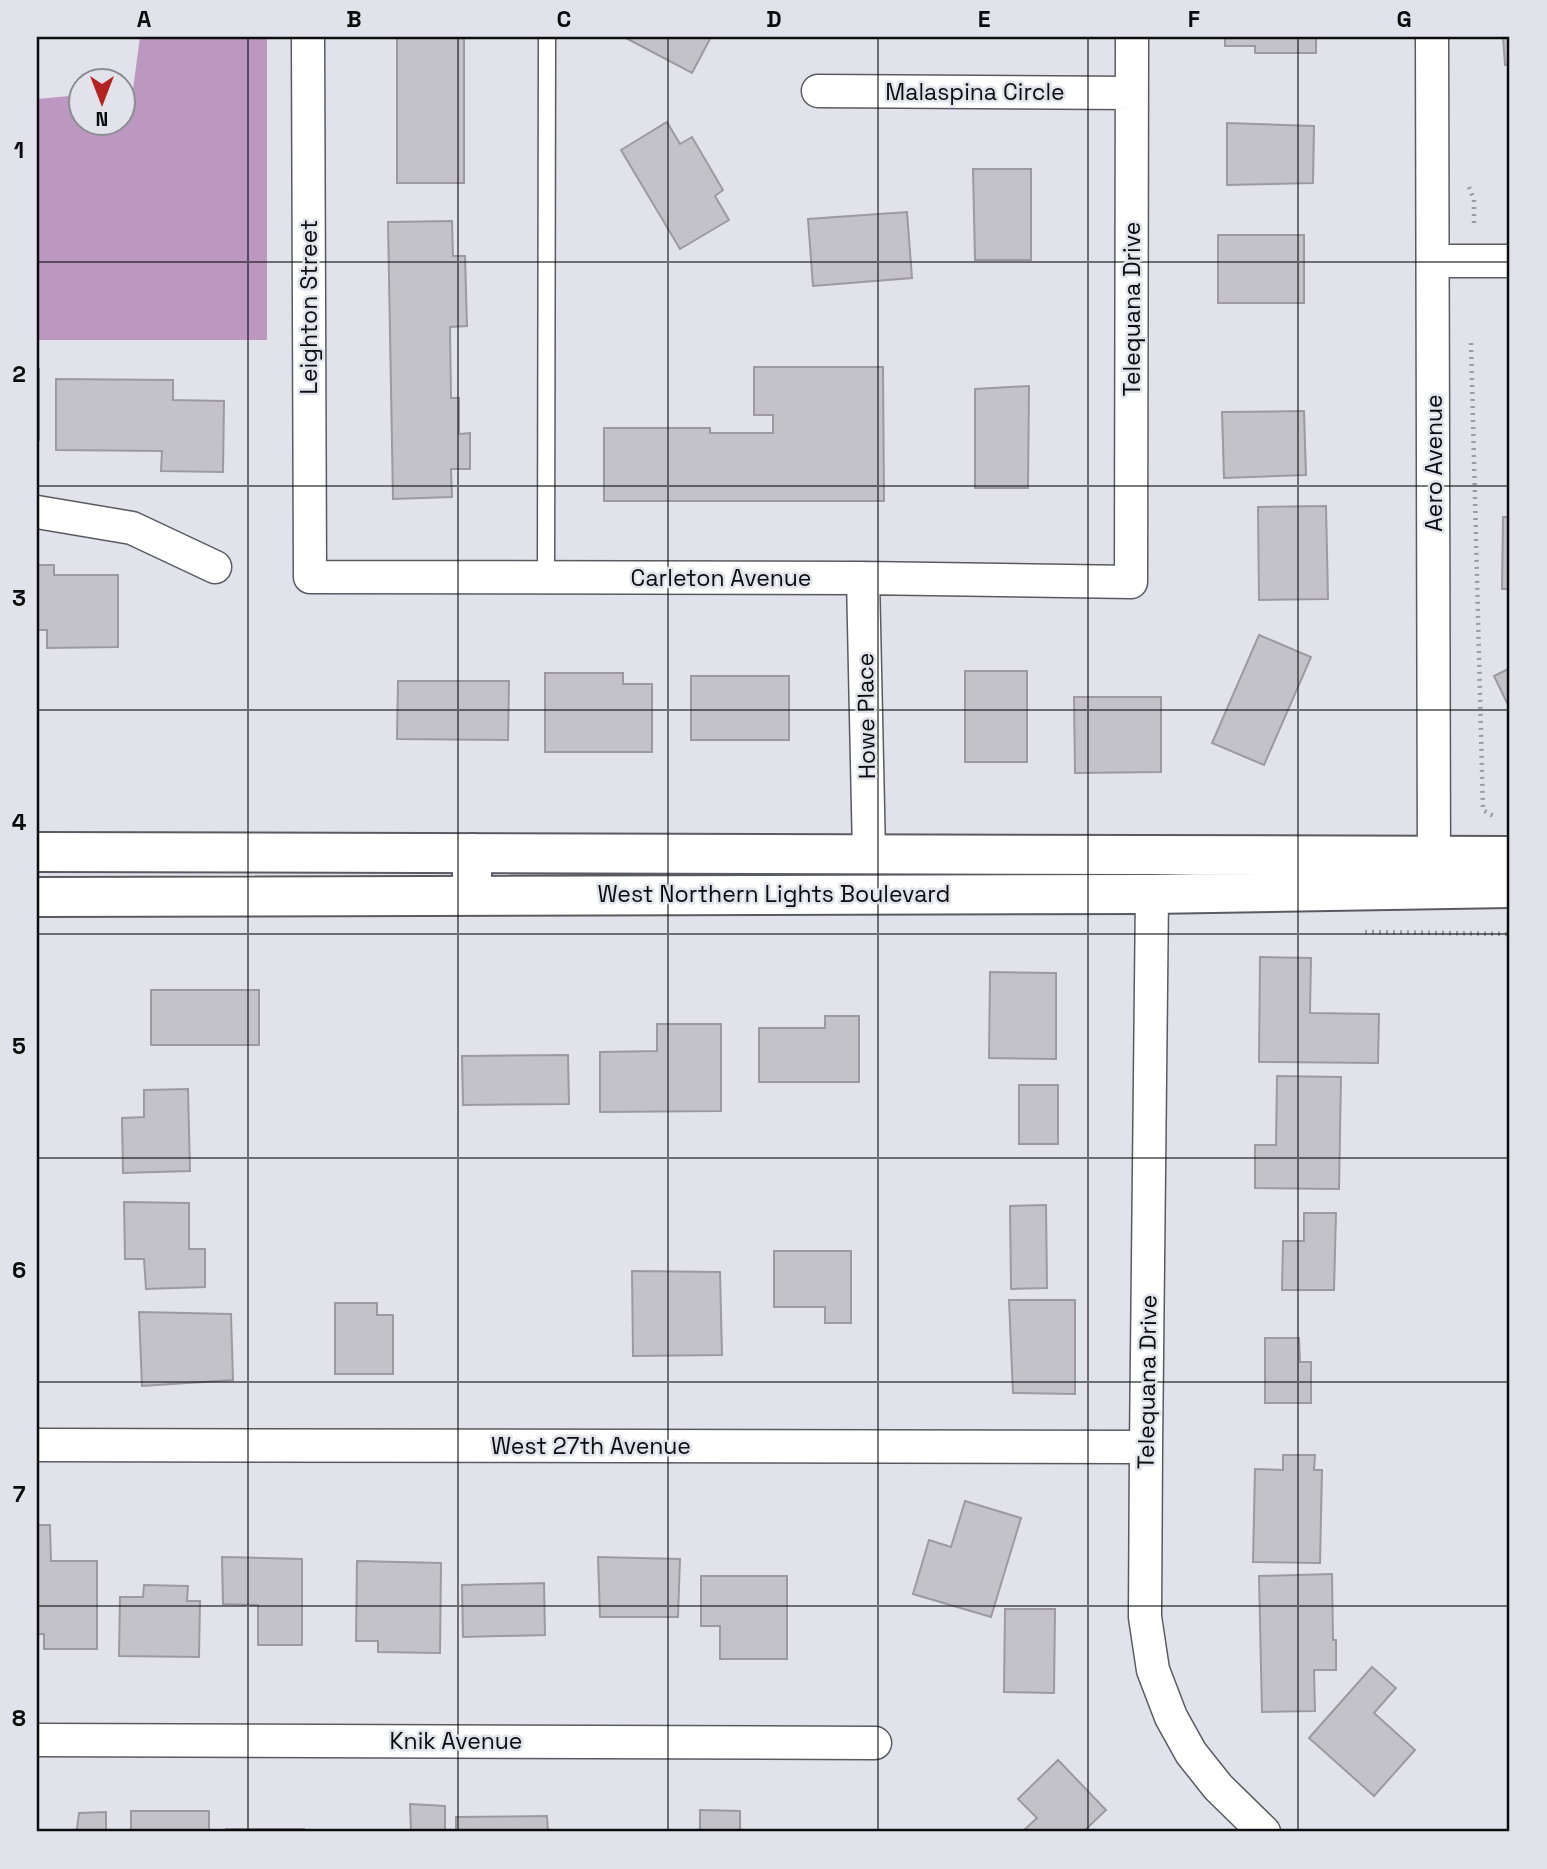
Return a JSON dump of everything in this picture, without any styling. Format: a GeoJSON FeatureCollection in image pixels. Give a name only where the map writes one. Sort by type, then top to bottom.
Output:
{"type":"FeatureCollection","features":[{"type":"Feature","properties":{"kind":"street","name":"Leighton Street"},"geometry":{"type":"LineString","coordinates":[[308,37],[310,577]]}},
{"type":"Feature","properties":{"kind":"street","name":"Telequana Drive"},"geometry":{"type":"LineString","coordinates":[[1131,582],[1132,37]]}},
{"type":"Feature","properties":{"kind":"street","name":"Aero Avenue"},"geometry":{"type":"LineString","coordinates":[[1432,37],[1434,872]]}},
{"type":"Feature","properties":{"kind":"street","name":"Malaspina Circle"},"geometry":{"type":"LineString","coordinates":[[818,91],[1132,93]]}},
{"type":"Feature","properties":{"kind":"street"},"geometry":{"type":"LineString","coordinates":[[1433,261],[1510,261]]}},
{"type":"Feature","properties":{"kind":"street"},"geometry":{"type":"LineString","coordinates":[[37,512],[132,528],[215,567]]}},
{"type":"Feature","properties":{"kind":"street","name":"Carleton Avenue"},"geometry":{"type":"LineString","coordinates":[[310,577],[863,578],[1131,582]]}},
{"type":"Feature","properties":{"kind":"street","name":"Howe Place"},"geometry":{"type":"LineString","coordinates":[[863,578],[869,854]]}},
{"type":"Feature","properties":{"kind":"street","name":"West Northern Lights Boulevard"},"geometry":{"type":"LineString","coordinates":[[37,897],[1152,894],[1434,872],[1508,840]]}},
{"type":"Feature","properties":{"kind":"street","name":"West Northern Lights Boulevard"},"geometry":{"type":"LineString","coordinates":[[37,852],[869,854],[1434,872],[1510,888]]}},
{"type":"Feature","properties":{"kind":"street"},"geometry":{"type":"LineString","coordinates":[[472,853],[472,895]]}},
{"type":"Feature","properties":{"kind":"street","name":"Telequana Drive"},"geometry":{"type":"LineString","coordinates":[[1152,894],[1145,1617],[1153,1670],[1171,1717],[1191,1753],[1218,1787],[1265,1832]]}},
{"type":"Feature","properties":{"kind":"street","name":"West 27th Avenue"},"geometry":{"type":"LineString","coordinates":[[37,1445],[1146,1447]]}},
{"type":"Feature","properties":{"kind":"street","name":"Knik Avenue"},"geometry":{"type":"LineString","coordinates":[[37,1740],[875,1743]]}},
{"type":"Feature","properties":{"kind":"lane"},"geometry":{"type":"LineString","coordinates":[[546,578],[547,37]]}},
{"type":"Feature","properties":{"kind":"path"},"geometry":{"type":"LineString","coordinates":[[1465,178],[1474,200],[1475,261]]}},
{"type":"Feature","properties":{"kind":"path"},"geometry":{"type":"LineString","coordinates":[[1470,333],[1483,810],[1508,840]]}},
{"type":"Feature","properties":{"kind":"shaded area"},"geometry":{"type":"Polygon","coordinates":[[[140,37],[267,37],[267,340],[37,340],[37,99],[66,96],[66,136],[136,136],[136,67],[140,37]]]}},
{"type":"Feature","properties":{"kind":"building"},"geometry":{"type":"Polygon","coordinates":[[[397,37],[464,37],[464,183],[397,183],[397,37]]]}},
{"type":"Feature","properties":{"kind":"building"},"geometry":{"type":"Polygon","coordinates":[[[624,37],[711,37],[692,73],[624,37]]]}},
{"type":"Feature","properties":{"kind":"building"},"geometry":{"type":"Polygon","coordinates":[[[1225,37],[1316,37],[1316,53],[1255,53],[1255,46],[1225,46],[1225,37]]]}},
{"type":"Feature","properties":{"kind":"building"},"geometry":{"type":"Polygon","coordinates":[[[1503,37],[1510,37],[1510,64],[1505,65],[1503,37]]]}},
{"type":"Feature","properties":{"kind":"building"},"geometry":{"type":"Polygon","coordinates":[[[667,122],[680,144],[692,137],[723,190],[715,196],[729,220],[680,249],[621,150],[667,122]]]}},
{"type":"Feature","properties":{"kind":"building"},"geometry":{"type":"Polygon","coordinates":[[[1227,123],[1314,126],[1313,183],[1227,185],[1227,123]]]}},
{"type":"Feature","properties":{"kind":"building"},"geometry":{"type":"Polygon","coordinates":[[[973,169],[1031,169],[1031,260],[975,260],[973,169]]]}},
{"type":"Feature","properties":{"kind":"building"},"geometry":{"type":"Polygon","coordinates":[[[907,212],[912,278],[813,286],[808,219],[907,212]]]}},
{"type":"Feature","properties":{"kind":"building"},"geometry":{"type":"Polygon","coordinates":[[[452,221],[453,256],[465,256],[467,326],[450,327],[451,398],[459,398],[459,434],[470,433],[470,469],[451,469],[452,497],[393,499],[388,222],[452,221]]]}},
{"type":"Feature","properties":{"kind":"building"},"geometry":{"type":"Polygon","coordinates":[[[1218,235],[1304,235],[1304,303],[1218,303],[1218,235]]]}},
{"type":"Feature","properties":{"kind":"building"},"geometry":{"type":"Polygon","coordinates":[[[754,367],[883,367],[884,501],[604,501],[604,428],[710,428],[710,433],[773,433],[773,415],[754,415],[754,367]]]}},
{"type":"Feature","properties":{"kind":"building"},"geometry":{"type":"Polygon","coordinates":[[[39,369],[39,440],[37,440],[39,369]]]}},
{"type":"Feature","properties":{"kind":"building"},"geometry":{"type":"Polygon","coordinates":[[[56,379],[173,380],[173,400],[224,401],[223,472],[161,471],[162,451],[56,450],[56,379]]]}},
{"type":"Feature","properties":{"kind":"building"},"geometry":{"type":"Polygon","coordinates":[[[1029,386],[1028,488],[975,488],[975,389],[1029,386]]]}},
{"type":"Feature","properties":{"kind":"building"},"geometry":{"type":"Polygon","coordinates":[[[1304,411],[1306,475],[1224,478],[1222,412],[1304,411]]]}},
{"type":"Feature","properties":{"kind":"building"},"geometry":{"type":"Polygon","coordinates":[[[1326,506],[1328,599],[1259,600],[1258,507],[1326,506]]]}},
{"type":"Feature","properties":{"kind":"building"},"geometry":{"type":"Polygon","coordinates":[[[1503,517],[1510,517],[1510,589],[1502,589],[1503,517]]]}},
{"type":"Feature","properties":{"kind":"building"},"geometry":{"type":"Polygon","coordinates":[[[37,565],[54,565],[54,575],[118,575],[118,647],[47,648],[47,630],[37,630],[37,565]]]}},
{"type":"Feature","properties":{"kind":"building"},"geometry":{"type":"Polygon","coordinates":[[[1259,635],[1311,657],[1264,765],[1212,743],[1259,635]]]}},
{"type":"Feature","properties":{"kind":"building"},"geometry":{"type":"Polygon","coordinates":[[[1510,668],[1510,709],[1494,676],[1510,668]]]}},
{"type":"Feature","properties":{"kind":"building"},"geometry":{"type":"Polygon","coordinates":[[[965,671],[1027,671],[1027,762],[965,762],[965,671]]]}},
{"type":"Feature","properties":{"kind":"building"},"geometry":{"type":"Polygon","coordinates":[[[545,673],[623,673],[623,684],[652,684],[652,752],[545,752],[545,673]]]}},
{"type":"Feature","properties":{"kind":"building"},"geometry":{"type":"Polygon","coordinates":[[[691,676],[789,676],[789,740],[691,740],[691,676]]]}},
{"type":"Feature","properties":{"kind":"building"},"geometry":{"type":"Polygon","coordinates":[[[398,681],[509,681],[508,740],[397,739],[398,681]]]}},
{"type":"Feature","properties":{"kind":"building"},"geometry":{"type":"Polygon","coordinates":[[[1074,697],[1161,697],[1161,772],[1075,773],[1074,697]]]}},
{"type":"Feature","properties":{"kind":"building"},"geometry":{"type":"Polygon","coordinates":[[[1260,957],[1311,958],[1310,1013],[1379,1014],[1378,1063],[1259,1062],[1260,957]]]}},
{"type":"Feature","properties":{"kind":"building"},"geometry":{"type":"Polygon","coordinates":[[[990,972],[1056,973],[1056,1059],[989,1058],[990,972]]]}},
{"type":"Feature","properties":{"kind":"building"},"geometry":{"type":"Polygon","coordinates":[[[151,990],[259,990],[259,1045],[151,1045],[151,990]]]}},
{"type":"Feature","properties":{"kind":"building"},"geometry":{"type":"Polygon","coordinates":[[[825,1016],[859,1016],[859,1082],[759,1082],[759,1028],[825,1028],[825,1016]]]}},
{"type":"Feature","properties":{"kind":"building"},"geometry":{"type":"Polygon","coordinates":[[[657,1024],[721,1024],[721,1111],[600,1112],[600,1052],[657,1051],[657,1024]]]}},
{"type":"Feature","properties":{"kind":"building"},"geometry":{"type":"Polygon","coordinates":[[[568,1055],[569,1104],[463,1105],[462,1056],[568,1055]]]}},
{"type":"Feature","properties":{"kind":"building"},"geometry":{"type":"Polygon","coordinates":[[[1277,1076],[1341,1077],[1339,1189],[1255,1188],[1255,1145],[1276,1145],[1277,1076]]]}},
{"type":"Feature","properties":{"kind":"building"},"geometry":{"type":"Polygon","coordinates":[[[1019,1085],[1058,1085],[1058,1144],[1019,1144],[1019,1085]]]}},
{"type":"Feature","properties":{"kind":"building"},"geometry":{"type":"Polygon","coordinates":[[[188,1089],[190,1171],[123,1173],[122,1118],[144,1117],[144,1090],[188,1089]]]}},
{"type":"Feature","properties":{"kind":"building"},"geometry":{"type":"Polygon","coordinates":[[[124,1202],[189,1203],[189,1249],[205,1249],[205,1287],[146,1289],[144,1259],[125,1259],[124,1202]]]}},
{"type":"Feature","properties":{"kind":"building"},"geometry":{"type":"Polygon","coordinates":[[[1046,1205],[1047,1288],[1011,1289],[1010,1206],[1046,1205]]]}},
{"type":"Feature","properties":{"kind":"building"},"geometry":{"type":"Polygon","coordinates":[[[1304,1213],[1336,1213],[1334,1290],[1282,1290],[1283,1241],[1304,1241],[1304,1213]]]}},
{"type":"Feature","properties":{"kind":"building"},"geometry":{"type":"Polygon","coordinates":[[[774,1251],[851,1251],[851,1323],[825,1323],[825,1307],[774,1307],[774,1251]]]}},
{"type":"Feature","properties":{"kind":"building"},"geometry":{"type":"Polygon","coordinates":[[[632,1271],[720,1272],[722,1355],[633,1356],[632,1271]]]}},
{"type":"Feature","properties":{"kind":"building"},"geometry":{"type":"Polygon","coordinates":[[[1009,1300],[1075,1300],[1075,1394],[1013,1393],[1009,1300]]]}},
{"type":"Feature","properties":{"kind":"building"},"geometry":{"type":"Polygon","coordinates":[[[335,1303],[377,1303],[377,1315],[393,1315],[393,1374],[335,1374],[335,1303]]]}},
{"type":"Feature","properties":{"kind":"building"},"geometry":{"type":"Polygon","coordinates":[[[139,1312],[231,1314],[233,1380],[142,1386],[139,1312]]]}},
{"type":"Feature","properties":{"kind":"building"},"geometry":{"type":"Polygon","coordinates":[[[1265,1338],[1299,1338],[1300,1362],[1311,1362],[1311,1403],[1265,1403],[1265,1338]]]}},
{"type":"Feature","properties":{"kind":"building"},"geometry":{"type":"Polygon","coordinates":[[[1283,1455],[1315,1455],[1314,1470],[1322,1470],[1320,1563],[1253,1562],[1255,1469],[1283,1470],[1283,1455]]]}},
{"type":"Feature","properties":{"kind":"building"},"geometry":{"type":"Polygon","coordinates":[[[965,1501],[1021,1518],[991,1617],[913,1594],[929,1540],[951,1547],[965,1501]]]}},
{"type":"Feature","properties":{"kind":"building"},"geometry":{"type":"Polygon","coordinates":[[[37,1525],[50,1525],[51,1561],[97,1561],[97,1649],[44,1649],[44,1634],[37,1634],[37,1525]]]}},
{"type":"Feature","properties":{"kind":"building"},"geometry":{"type":"Polygon","coordinates":[[[222,1557],[302,1559],[302,1645],[258,1645],[258,1605],[223,1604],[222,1557]]]}},
{"type":"Feature","properties":{"kind":"building"},"geometry":{"type":"Polygon","coordinates":[[[598,1557],[680,1559],[678,1617],[600,1617],[598,1557]]]}},
{"type":"Feature","properties":{"kind":"building"},"geometry":{"type":"Polygon","coordinates":[[[357,1561],[441,1563],[440,1653],[378,1652],[378,1641],[356,1641],[357,1561]]]}},
{"type":"Feature","properties":{"kind":"building"},"geometry":{"type":"Polygon","coordinates":[[[1332,1574],[1336,1670],[1314,1670],[1315,1711],[1262,1712],[1259,1576],[1332,1574]]]}},
{"type":"Feature","properties":{"kind":"building"},"geometry":{"type":"Polygon","coordinates":[[[701,1576],[787,1576],[787,1659],[720,1659],[720,1626],[701,1626],[701,1576]]]}},
{"type":"Feature","properties":{"kind":"building"},"geometry":{"type":"Polygon","coordinates":[[[544,1583],[545,1635],[463,1637],[462,1585],[544,1583]]]}},
{"type":"Feature","properties":{"kind":"building"},"geometry":{"type":"Polygon","coordinates":[[[144,1585],[188,1586],[187,1601],[200,1601],[199,1657],[119,1656],[120,1597],[143,1597],[144,1585]]]}},
{"type":"Feature","properties":{"kind":"building"},"geometry":{"type":"Polygon","coordinates":[[[1005,1609],[1055,1609],[1054,1693],[1004,1692],[1005,1609]]]}},
{"type":"Feature","properties":{"kind":"building"},"geometry":{"type":"Polygon","coordinates":[[[1372,1667],[1396,1688],[1374,1713],[1415,1750],[1374,1796],[1309,1738],[1372,1667]]]}},
{"type":"Feature","properties":{"kind":"building"},"geometry":{"type":"Polygon","coordinates":[[[1058,1760],[1106,1810],[1083,1832],[1022,1832],[1037,1818],[1018,1799],[1058,1760]]]}},
{"type":"Feature","properties":{"kind":"building"},"geometry":{"type":"Polygon","coordinates":[[[410,1804],[445,1806],[445,1832],[411,1832],[410,1804]]]}},
{"type":"Feature","properties":{"kind":"building"},"geometry":{"type":"Polygon","coordinates":[[[700,1810],[740,1811],[740,1832],[700,1832],[700,1810]]]}},
{"type":"Feature","properties":{"kind":"building"},"geometry":{"type":"Polygon","coordinates":[[[131,1811],[209,1811],[209,1832],[131,1832],[131,1811]]]}},
{"type":"Feature","properties":{"kind":"building"},"geometry":{"type":"Polygon","coordinates":[[[106,1812],[106,1832],[71,1832],[77,1829],[79,1813],[106,1812]]]}},
{"type":"Feature","properties":{"kind":"building"},"geometry":{"type":"Polygon","coordinates":[[[547,1816],[548,1832],[456,1832],[456,1817],[547,1816]]]}},
{"type":"Feature","properties":{"kind":"building"},"geometry":{"type":"Polygon","coordinates":[[[226,1829],[304,1829],[304,1832],[226,1832],[226,1829]]]}},
{"type":"Feature","properties":{"kind":"building"},"geometry":{"type":"Polygon","coordinates":[[[344,1830],[383,1832],[325,1832],[344,1830]]]}}]}
